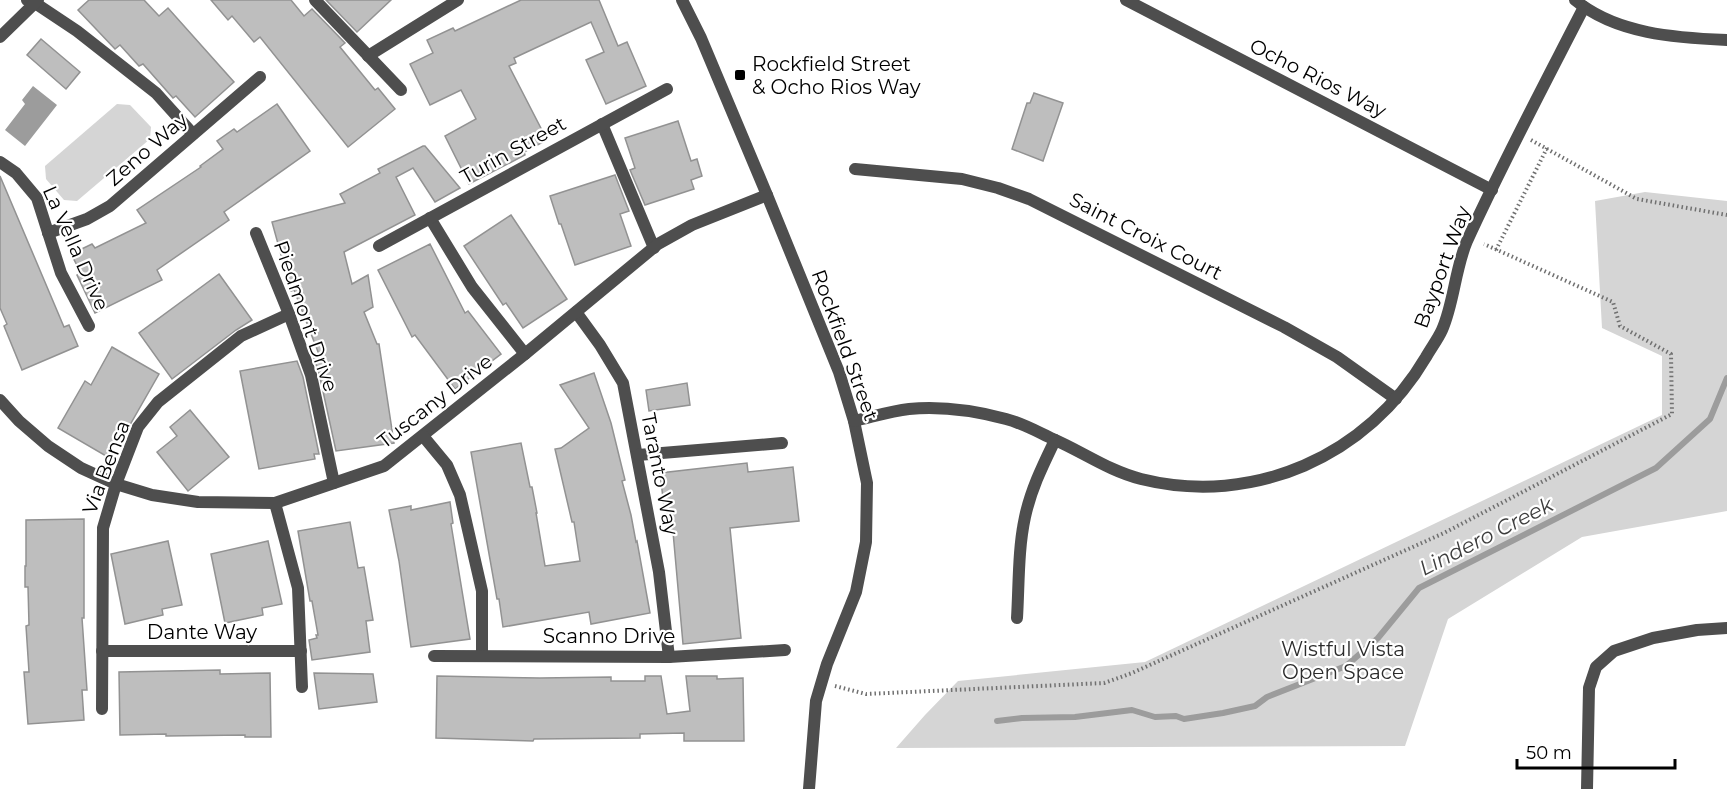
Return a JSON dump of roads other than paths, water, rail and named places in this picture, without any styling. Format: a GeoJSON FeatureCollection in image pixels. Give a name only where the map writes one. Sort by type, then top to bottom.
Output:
{"type":"FeatureCollection","features":[{"type":"Feature","properties":{"kind":"street"},"geometry":{"type":"LineString","coordinates":[[315,0],[401,90]]}},
{"type":"Feature","properties":{"kind":"street"},"geometry":{"type":"LineString","coordinates":[[368,56],[458,0]]}},
{"type":"Feature","properties":{"kind":"street","name":"Rockfield Street"},"geometry":{"type":"LineString","coordinates":[[682,0],[701,38],[839,372],[854,421],[867,483],[866,542],[856,592],[826,664],[816,700],[809,789]]}},
{"type":"Feature","properties":{"kind":"street","name":"Ocho Rios Way"},"geometry":{"type":"LineString","coordinates":[[1126,0],[1492,190]]}},
{"type":"Feature","properties":{"kind":"street"},"geometry":{"type":"LineString","coordinates":[[0,37],[33,1],[78,31],[156,93],[193,134]]}},
{"type":"Feature","properties":{"kind":"street"},"geometry":{"type":"LineString","coordinates":[[1579,4],[1624,27],[1694,39],[1727,40]]}},
{"type":"Feature","properties":{"kind":"street","name":"Bayport Way"},"geometry":{"type":"LineString","coordinates":[[854,421],[910,409],[957,409],[1008,419],[1055,440],[1101,465],[1141,479],[1194,487],[1238,485],[1283,475],[1322,458],[1359,434],[1396,399],[1420,368],[1442,329],[1466,244],[1579,4]]}},
{"type":"Feature","properties":{"kind":"street","name":"Zeno Way"},"geometry":{"type":"LineString","coordinates":[[48,233],[87,219],[110,206],[260,77]]}},
{"type":"Feature","properties":{"kind":"street","name":"Turin Street"},"geometry":{"type":"LineString","coordinates":[[379,246],[666,89]]}},
{"type":"Feature","properties":{"kind":"street"},"geometry":{"type":"LineString","coordinates":[[602,124],[654,248]]}},
{"type":"Feature","properties":{"kind":"street","name":"La Vella Drive"},"geometry":{"type":"LineString","coordinates":[[0,162],[16,173],[36,198],[61,273],[89,326]]}},
{"type":"Feature","properties":{"kind":"street","name":"Saint Croix Court"},"geometry":{"type":"LineString","coordinates":[[855,169],[962,179],[1029,199],[1284,327],[1337,357],[1396,399]]}},
{"type":"Feature","properties":{"kind":"street","name":"Tuscany Drive"},"geometry":{"type":"LineString","coordinates":[[0,400],[19,421],[48,446],[81,468],[116,484],[152,495],[198,502],[275,503],[384,466],[654,248],[692,225],[767,195]]}},
{"type":"Feature","properties":{"kind":"street"},"geometry":{"type":"LineString","coordinates":[[430,218],[472,287],[525,354]]}},
{"type":"Feature","properties":{"kind":"street","name":"Piedmont Drive"},"geometry":{"type":"LineString","coordinates":[[256,233],[311,375],[334,483]]}},
{"type":"Feature","properties":{"kind":"street","name":"Taranto Way"},"geometry":{"type":"LineString","coordinates":[[576,312],[600,345],[622,383],[638,455],[659,572],[669,657]]}},
{"type":"Feature","properties":{"kind":"street","name":"Via Bensa"},"geometry":{"type":"LineString","coordinates":[[102,709],[103,528],[116,484],[138,427],[158,402],[241,336],[289,314]]}},
{"type":"Feature","properties":{"kind":"street"},"geometry":{"type":"LineString","coordinates":[[423,436],[447,465],[460,495],[482,591],[482,656]]}},
{"type":"Feature","properties":{"kind":"street"},"geometry":{"type":"LineString","coordinates":[[1017,618],[1025,518],[1038,476],[1055,440]]}},
{"type":"Feature","properties":{"kind":"street"},"geometry":{"type":"LineString","coordinates":[[638,455],[782,443]]}},
{"type":"Feature","properties":{"kind":"street"},"geometry":{"type":"LineString","coordinates":[[275,503],[298,588],[302,687]]}},
{"type":"Feature","properties":{"kind":"street"},"geometry":{"type":"LineString","coordinates":[[1587,789],[1589,688],[1596,667],[1614,651],[1653,638],[1697,630],[1727,628]]}},
{"type":"Feature","properties":{"kind":"street","name":"Scanno Drive"},"geometry":{"type":"LineString","coordinates":[[434,656],[669,657],[785,650]]}},
{"type":"Feature","properties":{"kind":"street","name":"Dante Way"},"geometry":{"type":"LineString","coordinates":[[102,651],[301,651]]}},
{"type":"Feature","properties":{"kind":"waterway","name":"Lindero Creek"},"geometry":{"type":"LineString","coordinates":[[997,721],[1075,717],[1132,710],[1155,717],[1176,716],[1184,719],[1223,713],[1255,706],[1267,697],[1346,666],[1378,638],[1419,588],[1656,468],[1710,419],[1727,378]]}},
{"type":"Feature","properties":{"kind":"place","name":"Rockfield Street & Ocho Rios Way"},"geometry":{"type":"Point","coordinates":[740,75]}},
{"type":"Feature","properties":{"kind":"park label","name":"Wistful Vista Open Space"},"geometry":{"type":"Point","coordinates":[1343,660]}}]}
